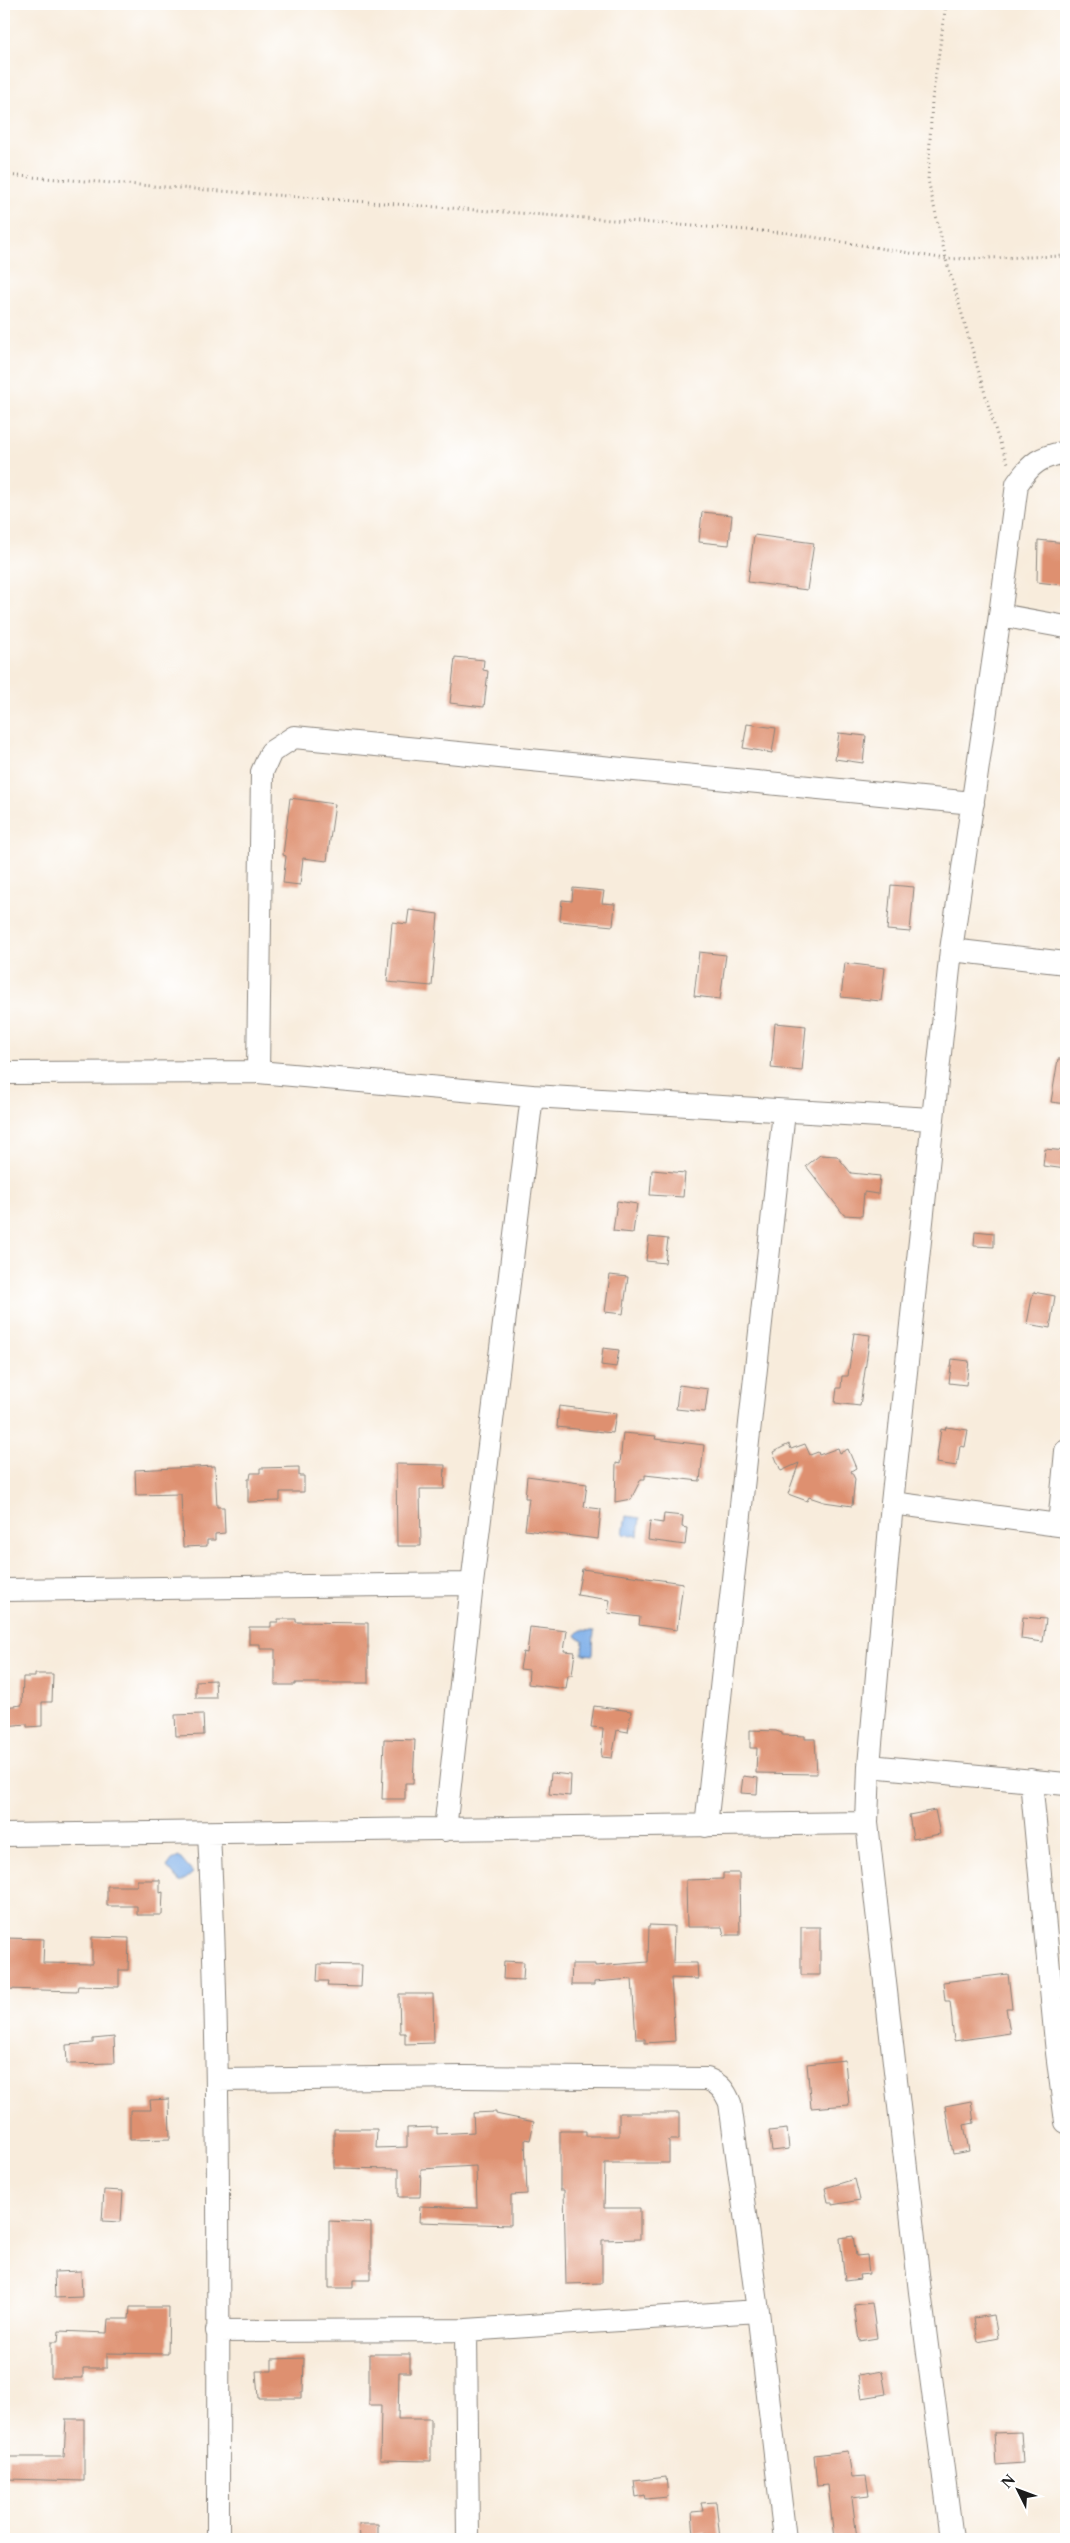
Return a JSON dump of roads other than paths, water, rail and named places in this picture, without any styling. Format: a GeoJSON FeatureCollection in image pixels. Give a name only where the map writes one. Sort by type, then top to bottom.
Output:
{"type":"FeatureCollection","features":[{"type":"Feature","properties":{"kind":"street"},"geometry":{"type":"LineString","coordinates":[[952,2539],[920,2292],[867,1823],[869,1766],[892,1503],[951,950],[1000,615],[1017,484],[1028,468],[1044,456],[1066,452]]}},
{"type":"Feature","properties":{"kind":"street"},"geometry":{"type":"LineString","coordinates":[[1000,615],[1066,627]]}},
{"type":"Feature","properties":{"kind":"street"},"geometry":{"type":"LineString","coordinates":[[258,1072],[262,772],[272,752],[294,737],[973,803]]}},
{"type":"Feature","properties":{"kind":"street"},"geometry":{"type":"LineString","coordinates":[[951,950],[1066,963]]}},
{"type":"Feature","properties":{"kind":"street"},"geometry":{"type":"LineString","coordinates":[[4,1073],[258,1072],[532,1096],[784,1112],[932,1119]]}},
{"type":"Feature","properties":{"kind":"street"},"geometry":{"type":"LineString","coordinates":[[444,1830],[532,1096]]}},
{"type":"Feature","properties":{"kind":"street"},"geometry":{"type":"LineString","coordinates":[[706,1826],[784,1112]]}},
{"type":"Feature","properties":{"kind":"street"},"geometry":{"type":"LineString","coordinates":[[892,1503],[1063,1525],[1066,1451]]}},
{"type":"Feature","properties":{"kind":"street"},"geometry":{"type":"LineString","coordinates":[[4,1590],[472,1584]]}},
{"type":"Feature","properties":{"kind":"street"},"geometry":{"type":"LineString","coordinates":[[869,1766],[1066,1784]]}},
{"type":"Feature","properties":{"kind":"street"},"geometry":{"type":"LineString","coordinates":[[1031,1780],[1062,2053],[1066,2122]]}},
{"type":"Feature","properties":{"kind":"street"},"geometry":{"type":"LineString","coordinates":[[4,1835],[210,1834],[867,1823]]}},
{"type":"Feature","properties":{"kind":"street"},"geometry":{"type":"LineString","coordinates":[[210,1834],[215,1946],[217,2080],[218,2539]]}},
{"type":"Feature","properties":{"kind":"street"},"geometry":{"type":"LineString","coordinates":[[217,2080],[466,2077],[708,2079],[719,2085],[726,2093],[730,2103],[758,2311],[785,2539]]}},
{"type":"Feature","properties":{"kind":"street"},"geometry":{"type":"LineString","coordinates":[[217,2331],[466,2330],[758,2311]]}},
{"type":"Feature","properties":{"kind":"street"},"geometry":{"type":"LineString","coordinates":[[466,2330],[468,2539]]}},
{"type":"Feature","properties":{"kind":"water"},"geometry":{"type":"Polygon","coordinates":[[[626,1516],[640,1518],[638,1536],[623,1534],[626,1516]]]}},
{"type":"Feature","properties":{"kind":"water"},"geometry":{"type":"Polygon","coordinates":[[[581,1630],[594,1631],[593,1655],[582,1654],[583,1640],[576,1635],[581,1630]]]}},
{"type":"Feature","properties":{"kind":"water"},"geometry":{"type":"Polygon","coordinates":[[[179,1857],[193,1873],[181,1883],[167,1867],[172,1860],[179,1857]]]}}]}
